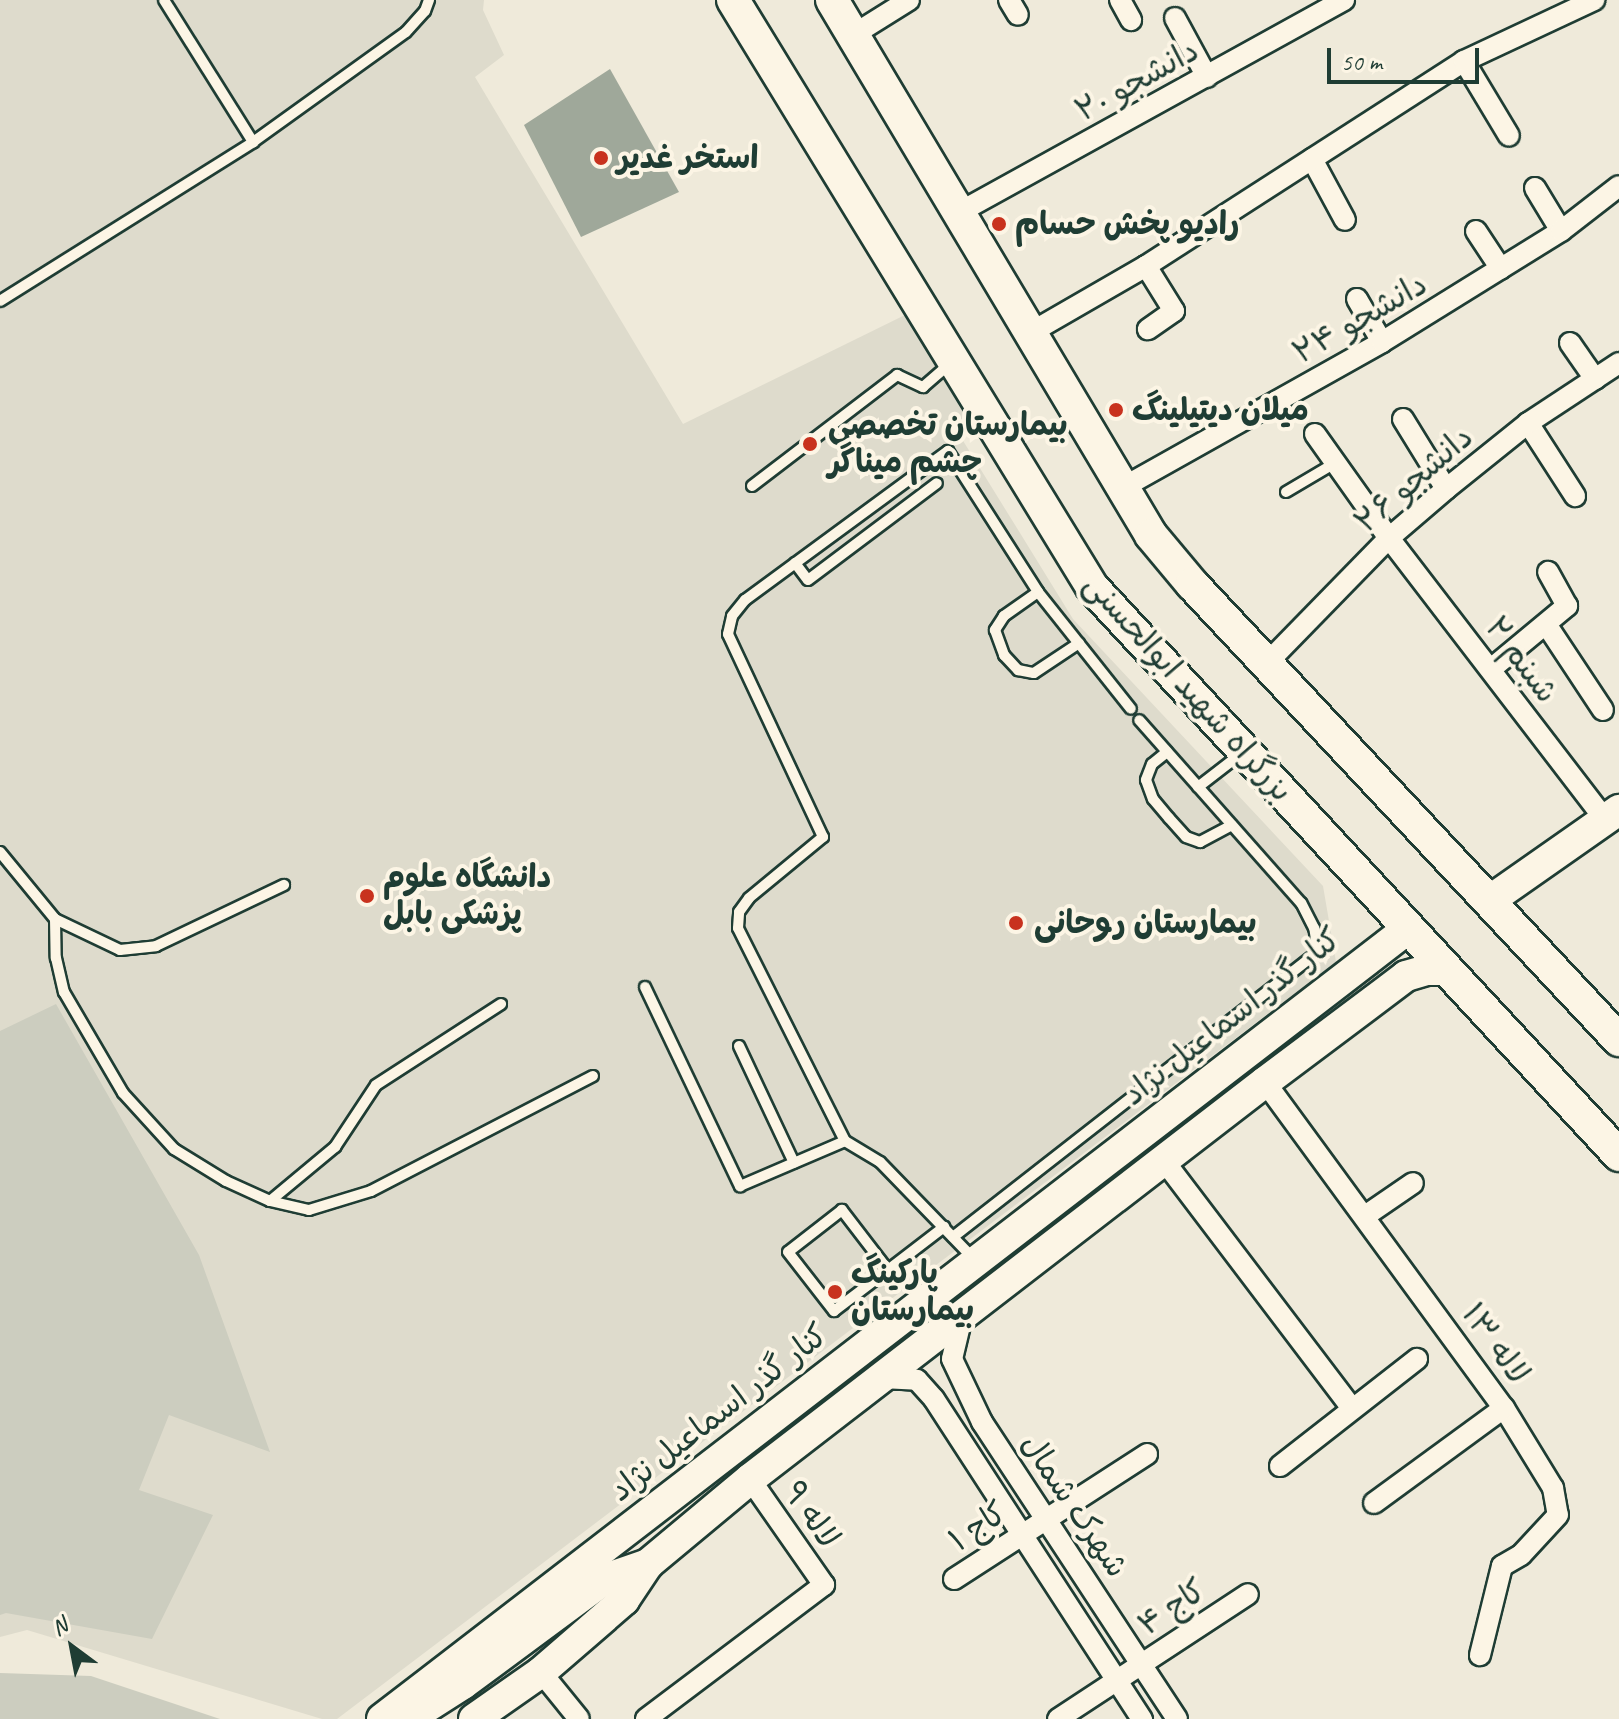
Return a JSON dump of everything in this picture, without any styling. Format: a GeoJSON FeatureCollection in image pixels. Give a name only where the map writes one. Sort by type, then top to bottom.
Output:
{"type":"FeatureCollection","features":[{"type":"Feature","properties":{"kind":"main road","name":"بزرگراه شهید ابوالحسنی"},"geometry":{"type":"LineString","coordinates":[[733,0],[1092,587],[1619,1155]]}},
{"type":"Feature","properties":{"kind":"main road"},"geometry":{"type":"LineString","coordinates":[[832,0],[1122,488],[1168,556],[1619,1040]]}},
{"type":"Feature","properties":{"kind":"main road"},"geometry":{"type":"LineString","coordinates":[[1489,901],[1612,814]]}},
{"type":"Feature","properties":{"kind":"main road"},"geometry":{"type":"LineString","coordinates":[[1368,885],[1405,931],[1410,942],[1406,976]]}},
{"type":"Feature","properties":{"kind":"main road","name":"کنار گذر اسماعیل نژاد"},"geometry":{"type":"LineString","coordinates":[[382,1719],[1405,931]]}},
{"type":"Feature","properties":{"kind":"main road"},"geometry":{"type":"LineString","coordinates":[[474,1719],[541,1672],[624,1600],[648,1564],[750,1479],[1265,1082],[1406,976],[1427,970],[1448,970]]}},
{"type":"Feature","properties":{"kind":"main road"},"geometry":{"type":"LineString","coordinates":[[408,1719],[463,1684],[605,1579],[648,1564]]}},
{"type":"Feature","properties":{"kind":"street"},"geometry":{"type":"LineString","coordinates":[[853,35],[909,0]]}},
{"type":"Feature","properties":{"kind":"street"},"geometry":{"type":"LineString","coordinates":[[1120,0],[1131,20]]}},
{"type":"Feature","properties":{"kind":"street","name":"دانشجو ۲۰"},"geometry":{"type":"LineString","coordinates":[[958,213],[1207,77],[1322,6],[1344,0]]}},
{"type":"Feature","properties":{"kind":"street"},"geometry":{"type":"LineString","coordinates":[[1030,333],[1146,266],[1464,61],[1594,0]]}},
{"type":"Feature","properties":{"kind":"street"},"geometry":{"type":"LineString","coordinates":[[1175,18],[1207,77]]}},
{"type":"Feature","properties":{"kind":"street"},"geometry":{"type":"LineString","coordinates":[[1464,61],[1509,136]]}},
{"type":"Feature","properties":{"kind":"street"},"geometry":{"type":"LineString","coordinates":[[1312,159],[1345,220]]}},
{"type":"Feature","properties":{"kind":"street","name":"دانشجو ۲۴"},"geometry":{"type":"LineString","coordinates":[[1122,488],[1382,342],[1561,231],[1619,186]]}},
{"type":"Feature","properties":{"kind":"street"},"geometry":{"type":"LineString","coordinates":[[1535,188],[1561,231]]}},
{"type":"Feature","properties":{"kind":"street"},"geometry":{"type":"LineString","coordinates":[[1476,231],[1501,269]]}},
{"type":"Feature","properties":{"kind":"street"},"geometry":{"type":"LineString","coordinates":[[1146,266],[1174,311],[1148,329]]}},
{"type":"Feature","properties":{"kind":"street"},"geometry":{"type":"LineString","coordinates":[[1357,299],[1382,342]]}},
{"type":"Feature","properties":{"kind":"street"},"geometry":{"type":"LineString","coordinates":[[1570,343],[1595,379]]}},
{"type":"Feature","properties":{"kind":"street","name":"دانشجو ۲۶"},"geometry":{"type":"LineString","coordinates":[[1266,664],[1389,538],[1446,489],[1528,423],[1619,363]]}},
{"type":"Feature","properties":{"kind":"street"},"geometry":{"type":"LineString","coordinates":[[1403,419],[1446,489]]}},
{"type":"Feature","properties":{"kind":"street"},"geometry":{"type":"LineString","coordinates":[[1528,423],[1575,496]]}},
{"type":"Feature","properties":{"kind":"street","name":"شبنم ۲"},"geometry":{"type":"LineString","coordinates":[[1315,434],[1389,538],[1491,669],[1612,814]]}},
{"type":"Feature","properties":{"kind":"street"},"geometry":{"type":"LineString","coordinates":[[1491,669],[1567,606],[1548,572]]}},
{"type":"Feature","properties":{"kind":"street"},"geometry":{"type":"LineString","coordinates":[[1546,624],[1603,710]]}},
{"type":"Feature","properties":{"kind":"street","name":"لاله ۱۳"},"geometry":{"type":"LineString","coordinates":[[1265,1082],[1504,1408],[1553,1488],[1558,1515],[1521,1555],[1502,1566],[1480,1655]]}},
{"type":"Feature","properties":{"kind":"street"},"geometry":{"type":"LineString","coordinates":[[1165,1162],[1352,1408]]}},
{"type":"Feature","properties":{"kind":"street"},"geometry":{"type":"LineString","coordinates":[[1365,1216],[1413,1183]]}},
{"type":"Feature","properties":{"kind":"street","name":"شهرک شمال"},"geometry":{"type":"LineString","coordinates":[[962,1317],[952,1359],[1035,1525],[1130,1672],[1177,1719]]}},
{"type":"Feature","properties":{"kind":"street"},"geometry":{"type":"LineString","coordinates":[[1280,1466],[1417,1359]]}},
{"type":"Feature","properties":{"kind":"street","name":"شهرک شمال"},"geometry":{"type":"LineString","coordinates":[[882,1378],[917,1380],[1035,1525],[1130,1672],[1142,1719]]}},
{"type":"Feature","properties":{"kind":"street"},"geometry":{"type":"LineString","coordinates":[[1374,1503],[1504,1408]]}},
{"type":"Feature","properties":{"kind":"street"},"geometry":{"type":"LineString","coordinates":[[961,1435],[982,1422]]}},
{"type":"Feature","properties":{"kind":"street","name":"کاج ۱"},"geometry":{"type":"LineString","coordinates":[[954,1579],[1147,1454]]}},
{"type":"Feature","properties":{"kind":"street","name":"لاله ۹"},"geometry":{"type":"LineString","coordinates":[[646,1719],[824,1585],[750,1479]]}},
{"type":"Feature","properties":{"kind":"street","name":"کاج ۴"},"geometry":{"type":"LineString","coordinates":[[1058,1719],[1248,1594]]}},
{"type":"Feature","properties":{"kind":"street"},"geometry":{"type":"LineString","coordinates":[[541,1672],[579,1719]]}},
{"type":"Feature","properties":{"kind":"lane"},"geometry":{"type":"LineString","coordinates":[[164,0],[253,142]]}},
{"type":"Feature","properties":{"kind":"lane"},"geometry":{"type":"LineString","coordinates":[[0,301],[253,142],[406,32],[427,5],[416,0]]}},
{"type":"Feature","properties":{"kind":"lane"},"geometry":{"type":"LineString","coordinates":[[752,486],[897,375],[923,387],[952,361]]}},
{"type":"Feature","properties":{"kind":"lane"},"geometry":{"type":"LineString","coordinates":[[975,1261],[880,1162],[845,1141],[738,928],[739,912],[749,898],[823,837],[728,634],[732,616],[745,600],[948,451],[1038,592],[1131,709]]}},
{"type":"Feature","properties":{"kind":"lane"},"geometry":{"type":"LineString","coordinates":[[1286,492],[1335,463]]}},
{"type":"Feature","properties":{"kind":"lane"},"geometry":{"type":"LineString","coordinates":[[795,563],[808,580],[937,483]]}},
{"type":"Feature","properties":{"kind":"lane"},"geometry":{"type":"LineString","coordinates":[[1038,592],[1004,616],[995,630],[1004,655],[1018,670],[1034,673],[1079,643]]}},
{"type":"Feature","properties":{"kind":"lane"},"geometry":{"type":"LineString","coordinates":[[953,1237],[1318,952],[1314,928],[1301,903],[1139,720]]}},
{"type":"Feature","properties":{"kind":"lane"},"geometry":{"type":"LineString","coordinates":[[1198,787],[1244,751]]}},
{"type":"Feature","properties":{"kind":"lane"},"geometry":{"type":"LineString","coordinates":[[1167,752],[1152,764],[1146,780],[1153,799],[1169,818],[1186,837],[1200,842],[1232,825]]}},
{"type":"Feature","properties":{"kind":"lane"},"geometry":{"type":"LineString","coordinates":[[0,852],[55,919],[120,950],[156,946],[284,885]]}},
{"type":"Feature","properties":{"kind":"lane"},"geometry":{"type":"LineString","coordinates":[[55,919],[56,958],[64,992],[123,1093],[174,1149],[226,1181],[270,1201],[309,1210],[371,1191],[593,1076]]}},
{"type":"Feature","properties":{"kind":"lane"},"geometry":{"type":"LineString","coordinates":[[645,987],[740,1186],[845,1141]]}},
{"type":"Feature","properties":{"kind":"lane"},"geometry":{"type":"LineString","coordinates":[[270,1201],[335,1147],[376,1085],[501,1004]]}},
{"type":"Feature","properties":{"kind":"lane"},"geometry":{"type":"LineString","coordinates":[[739,1046],[794,1163]]}},
{"type":"Feature","properties":{"kind":"lane"},"geometry":{"type":"LineString","coordinates":[[888,1270],[842,1210],[788,1252],[834,1311],[888,1270],[944,1227]]}},
{"type":"Feature","properties":{"kind":"shaded area","name":"دانشگاه علوم پزشکی بابل"},"geometry":{"type":"Polygon","coordinates":[[[0,0],[484,0],[483,10],[504,55],[475,77],[683,424],[907,314],[966,415],[957,431],[1073,619],[1323,886],[1336,962],[337,1719],[322,1719],[27,1630],[0,1637],[0,0]]]}},
{"type":"Feature","properties":{"kind":"shaded area","name":"استخر غدیر"},"geometry":{"type":"Polygon","coordinates":[[[610,69],[679,192],[581,237],[524,125],[610,69]]]}},
{"type":"Feature","properties":{"kind":"shaded area"},"geometry":{"type":"Polygon","coordinates":[[[56,1004],[199,1255],[270,1452],[169,1415],[139,1490],[213,1515],[152,1639],[6,1613],[0,1615],[0,1031],[56,1004]]]}},
{"type":"Feature","properties":{"kind":"shaded area"},"geometry":{"type":"Polygon","coordinates":[[[0,1673],[91,1676],[220,1719],[0,1719],[0,1673]]]}},
{"type":"Feature","properties":{"kind":"place","name":"استخر غدیر"},"geometry":{"type":"Point","coordinates":[601,158]}},
{"type":"Feature","properties":{"kind":"place","name":"رادیو پخش حسام"},"geometry":{"type":"Point","coordinates":[999,224]}},
{"type":"Feature","properties":{"kind":"place","name":"میلان دیتیلینگ"},"geometry":{"type":"Point","coordinates":[1116,410]}},
{"type":"Feature","properties":{"kind":"place","name":"بیمارستان تخصصی چشم میناگر"},"geometry":{"type":"Point","coordinates":[810,444]}},
{"type":"Feature","properties":{"kind":"place","name":"دانشگاه علوم پزشکی بابل"},"geometry":{"type":"Point","coordinates":[367,896]}},
{"type":"Feature","properties":{"kind":"place","name":"بیمارستان روحانی"},"geometry":{"type":"Point","coordinates":[1016,923]}},
{"type":"Feature","properties":{"kind":"place","name":"پارکینگ بیمارستان"},"geometry":{"type":"Point","coordinates":[835,1292]}}]}
